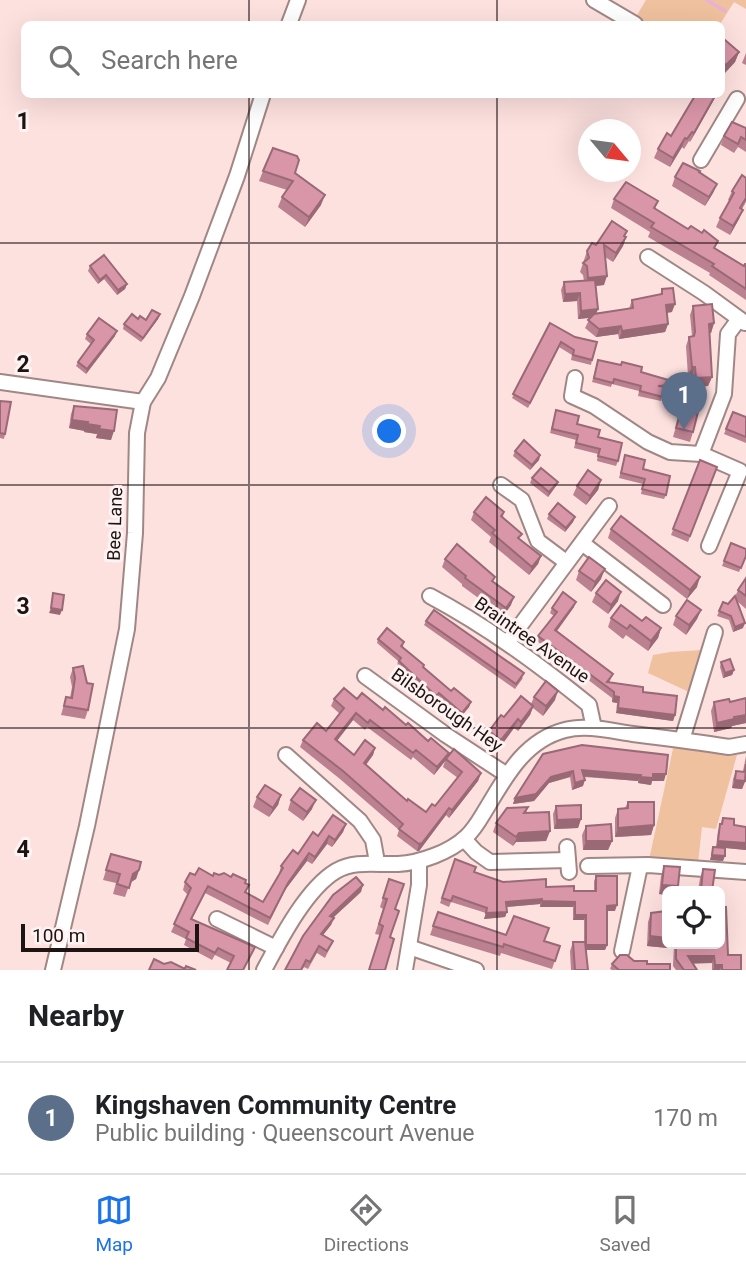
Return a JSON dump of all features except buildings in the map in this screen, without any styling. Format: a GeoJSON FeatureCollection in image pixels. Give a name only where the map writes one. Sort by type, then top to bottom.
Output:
{"type":"FeatureCollection","features":[{"type":"Feature","properties":{"kind":"street"},"geometry":{"type":"LineString","coordinates":[[290,21],[298,0]]}},
{"type":"Feature","properties":{"kind":"street"},"geometry":{"type":"LineString","coordinates":[[594,0],[630,21]]}},
{"type":"Feature","properties":{"kind":"street","name":"Bee Lane"},"geometry":{"type":"LineString","coordinates":[[53,970],[87,826],[127,629],[135,533],[137,433],[143,402],[158,378],[192,296],[237,176],[262,98]]}},
{"type":"Feature","properties":{"kind":"street"},"geometry":{"type":"LineString","coordinates":[[701,160],[739,99]]}},
{"type":"Feature","properties":{"kind":"street"},"geometry":{"type":"LineString","coordinates":[[648,257],[704,293],[742,322],[728,334],[724,394],[701,454]]}},
{"type":"Feature","properties":{"kind":"street"},"geometry":{"type":"LineString","coordinates":[[572,396],[575,378]]}},
{"type":"Feature","properties":{"kind":"street"},"geometry":{"type":"LineString","coordinates":[[0,382],[143,402]]}},
{"type":"Feature","properties":{"kind":"street"},"geometry":{"type":"LineString","coordinates":[[555,394],[572,396],[594,406],[670,452],[701,454],[740,471],[709,546]]}},
{"type":"Feature","properties":{"kind":"street"},"geometry":{"type":"LineString","coordinates":[[500,485],[522,500],[538,541],[566,562]]}},
{"type":"Feature","properties":{"kind":"street"},"geometry":{"type":"LineString","coordinates":[[508,642],[609,506]]}},
{"type":"Feature","properties":{"kind":"street"},"geometry":{"type":"LineString","coordinates":[[582,542],[663,605]]}},
{"type":"Feature","properties":{"kind":"street","name":"Braintree Avenue"},"geometry":{"type":"LineString","coordinates":[[430,596],[470,617],[508,642],[589,705],[594,728]]}},
{"type":"Feature","properties":{"kind":"street"},"geometry":{"type":"LineString","coordinates":[[682,740],[717,643]]}},
{"type":"Feature","properties":{"kind":"street","name":"Bilsborough Hey"},"geometry":{"type":"LineString","coordinates":[[365,676],[446,736],[507,775]]}},
{"type":"Feature","properties":{"kind":"street"},"geometry":{"type":"LineString","coordinates":[[264,970],[312,893],[335,872],[349,866],[377,862],[419,862],[464,839],[475,827],[520,758],[543,739],[567,729],[594,728],[729,747],[746,744]]}},
{"type":"Feature","properties":{"kind":"street"},"geometry":{"type":"LineString","coordinates":[[286,755],[360,821],[373,840],[377,862]]}},
{"type":"Feature","properties":{"kind":"street"},"geometry":{"type":"LineString","coordinates":[[464,839],[490,862],[568,860]]}},
{"type":"Feature","properties":{"kind":"street"},"geometry":{"type":"LineString","coordinates":[[405,970],[419,885],[419,862]]}},
{"type":"Feature","properties":{"kind":"street"},"geometry":{"type":"LineString","coordinates":[[588,866],[746,872]]}},
{"type":"Feature","properties":{"kind":"street"},"geometry":{"type":"LineString","coordinates":[[622,951],[640,866]]}},
{"type":"Feature","properties":{"kind":"street"},"geometry":{"type":"LineString","coordinates":[[217,919],[276,948]]}},
{"type":"Feature","properties":{"kind":"street"},"geometry":{"type":"LineString","coordinates":[[409,947],[476,970]]}},
{"type":"Feature","properties":{"kind":"shaded area"},"geometry":{"type":"Polygon","coordinates":[[[646,0],[746,0],[746,9],[734,2],[722,21],[643,21],[636,17],[646,0]]]}},
{"type":"Feature","properties":{"kind":"shaded area"},"geometry":{"type":"Polygon","coordinates":[[[702,650],[689,692],[648,673],[653,655],[702,650]]]}},
{"type":"Feature","properties":{"kind":"shaded area"},"geometry":{"type":"Polygon","coordinates":[[[674,744],[737,755],[716,829],[702,827],[698,863],[649,860],[674,744]]]}},
{"type":"Feature","properties":{"kind":"waterway"},"geometry":{"type":"LineString","coordinates":[[707,0],[725,11]]}},
{"type":"Feature","properties":{"kind":"place","name":"Kingshaven Community Centre"},"geometry":{"type":"Point","coordinates":[684,430]}}]}
